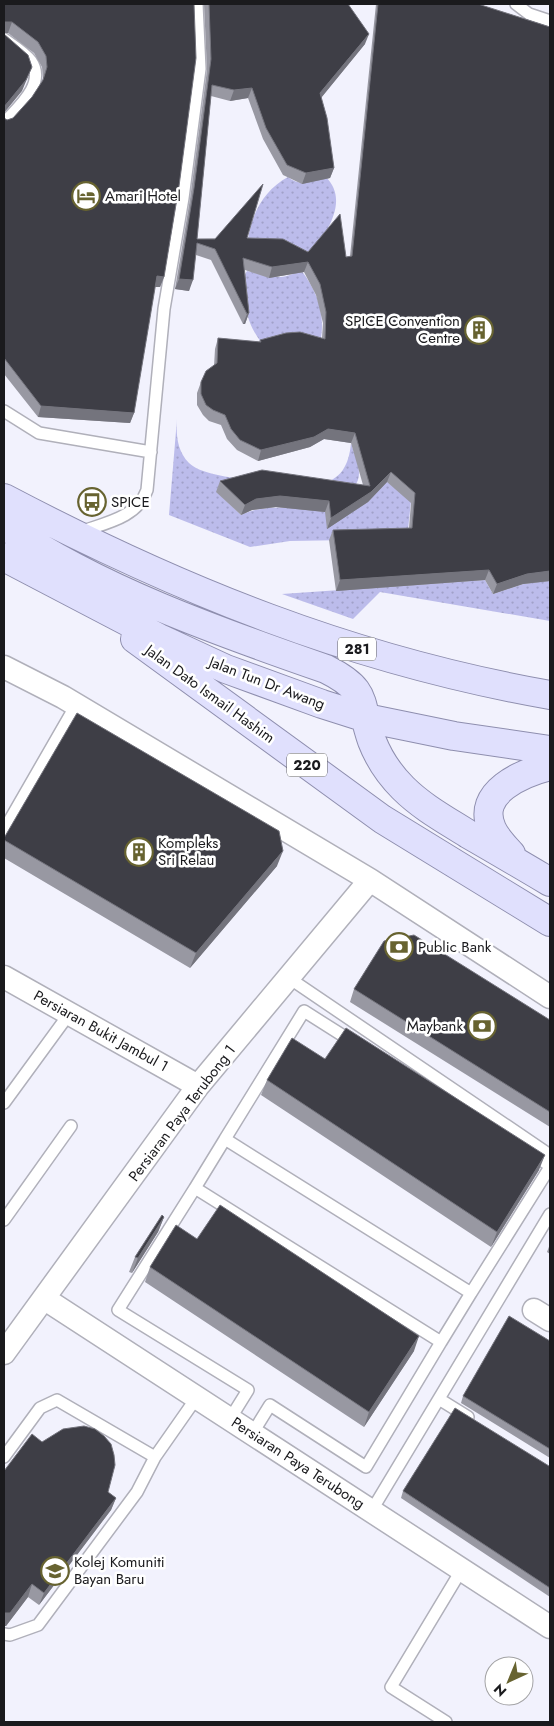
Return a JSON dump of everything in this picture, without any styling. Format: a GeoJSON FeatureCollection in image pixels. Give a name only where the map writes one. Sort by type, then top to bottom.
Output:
{"type":"FeatureCollection","features":[{"type":"Feature","properties":{"kind":"main road","name":"281"},"geometry":{"type":"LineString","coordinates":[[4,498],[73,534],[171,580],[315,635],[418,667],[550,695]]}},
{"type":"Feature","properties":{"kind":"main road"},"geometry":{"type":"LineString","coordinates":[[4,524],[79,568],[164,608],[336,674],[350,683],[358,692],[364,706],[372,741],[382,762],[393,778],[413,798],[439,816],[539,876]]}},
{"type":"Feature","properties":{"kind":"main road","name":"Jalan Tun Dr Awang"},"geometry":{"type":"LineString","coordinates":[[4,557],[159,638],[226,669],[366,718],[454,736],[550,750]]}},
{"type":"Feature","properties":{"kind":"main road","name":"Jalan Dato Ismail Hashim"},"geometry":{"type":"LineString","coordinates":[[74,593],[174,669],[382,819],[550,922]]}},
{"type":"Feature","properties":{"kind":"main road"},"geometry":{"type":"LineString","coordinates":[[539,876],[511,854],[492,828],[489,820],[490,803],[498,791],[510,782],[550,766]]}},
{"type":"Feature","properties":{"kind":"street"},"geometry":{"type":"LineString","coordinates":[[4,667],[76,705],[370,880],[550,997]]}},
{"type":"Feature","properties":{"kind":"street","name":"Persiaran Paya Terubong 1"},"geometry":{"type":"LineString","coordinates":[[4,1353],[198,1086],[370,880]]}},
{"type":"Feature","properties":{"kind":"street","name":"Persiaran Bukit Jambul 1"},"geometry":{"type":"LineString","coordinates":[[4,977],[198,1086]]}},
{"type":"Feature","properties":{"kind":"street","name":"Persiaran Paya Terubong"},"geometry":{"type":"LineString","coordinates":[[45,1299],[550,1626]]}},
{"type":"Feature","properties":{"kind":"lane"},"geometry":{"type":"LineString","coordinates":[[73,534],[129,514],[144,499],[147,490],[164,308],[183,198],[200,69],[197,4]]}},
{"type":"Feature","properties":{"kind":"lane"},"geometry":{"type":"LineString","coordinates":[[517,5],[540,19],[550,21]]}},
{"type":"Feature","properties":{"kind":"lane"},"geometry":{"type":"LineString","coordinates":[[4,39],[31,61],[35,72],[33,90],[4,123]]}},
{"type":"Feature","properties":{"kind":"lane"},"geometry":{"type":"LineString","coordinates":[[4,411],[39,433],[151,452]]}},
{"type":"Feature","properties":{"kind":"lane"},"geometry":{"type":"LineString","coordinates":[[4,830],[76,705]]}},
{"type":"Feature","properties":{"kind":"lane"},"geometry":{"type":"LineString","coordinates":[[289,978],[550,1155]]}},
{"type":"Feature","properties":{"kind":"lane"},"geometry":{"type":"LineString","coordinates":[[230,1419],[248,1390],[118,1310],[304,1011],[361,1047]]}},
{"type":"Feature","properties":{"kind":"lane"},"geometry":{"type":"LineString","coordinates":[[4,1103],[69,1014]]}},
{"type":"Feature","properties":{"kind":"lane"},"geometry":{"type":"LineString","coordinates":[[252,1434],[270,1405],[366,1467],[550,1167],[476,1120]]}},
{"type":"Feature","properties":{"kind":"lane"},"geometry":{"type":"LineString","coordinates":[[4,1220],[71,1126]]}},
{"type":"Feature","properties":{"kind":"lane"},"geometry":{"type":"LineString","coordinates":[[225,1139],[471,1293]]}},
{"type":"Feature","properties":{"kind":"lane"},"geometry":{"type":"LineString","coordinates":[[195,1188],[441,1342]]}},
{"type":"Feature","properties":{"kind":"lane"},"geometry":{"type":"LineString","coordinates":[[372,1510],[550,1214]]}},
{"type":"Feature","properties":{"kind":"lane"},"geometry":{"type":"LineString","coordinates":[[4,1634],[10,1635],[38,1625],[138,1492],[155,1457],[197,1397]]}},
{"type":"Feature","properties":{"kind":"lane"},"geometry":{"type":"LineString","coordinates":[[439,1399],[479,1424]]}},
{"type":"Feature","properties":{"kind":"lane"},"geometry":{"type":"LineString","coordinates":[[4,1457],[40,1408],[57,1400],[155,1457]]}},
{"type":"Feature","properties":{"kind":"lane"},"geometry":{"type":"LineString","coordinates":[[446,1722],[391,1687],[462,1569]]}},
{"type":"Feature","properties":{"kind":"shaded area"},"geometry":{"type":"Polygon","coordinates":[[[325,176],[332,185],[336,195],[336,205],[329,226],[312,254],[248,239],[260,203],[280,182],[288,177],[297,182],[311,182],[325,176]]]}},
{"type":"Feature","properties":{"kind":"shaded area"},"geometry":{"type":"Polygon","coordinates":[[[301,270],[312,287],[319,305],[322,323],[320,343],[266,348],[250,323],[246,306],[244,276],[247,271],[280,277],[301,270]]]}},
{"type":"Feature","properties":{"kind":"shaded area"},"geometry":{"type":"Polygon","coordinates":[[[177,419],[178,443],[189,463],[213,474],[250,480],[318,484],[326,482],[338,476],[346,465],[351,443],[359,471],[359,477],[354,487],[220,495],[241,515],[264,508],[276,507],[337,513],[380,476],[411,501],[407,539],[290,541],[250,547],[169,515],[177,419]]]}},
{"type":"Feature","properties":{"kind":"shaded area"},"geometry":{"type":"Polygon","coordinates":[[[485,580],[493,594],[523,584],[550,580],[550,621],[380,592],[353,619],[282,594],[485,580]]]}},
{"type":"Feature","properties":{"kind":"building","name":"Amari Hotel"},"geometry":{"type":"Polygon","coordinates":[[[4,4],[194,4],[196,58],[179,186],[164,277],[157,276],[134,413],[41,406],[4,358],[4,118],[7,120],[13,118],[32,97],[43,80],[47,67],[46,56],[38,42],[12,22],[4,22],[4,4]]]}},
{"type":"Feature","properties":{"kind":"building"},"geometry":{"type":"Polygon","coordinates":[[[209,4],[348,4],[369,34],[320,93],[327,118],[334,168],[306,173],[287,165],[266,128],[252,88],[234,90],[212,85],[197,239],[215,239],[263,184],[247,238],[283,239],[308,252],[340,214],[346,257],[352,256],[378,4],[478,4],[550,27],[550,571],[527,574],[497,584],[489,570],[340,580],[333,530],[412,528],[415,493],[391,472],[371,492],[331,518],[329,501],[280,496],[256,499],[245,505],[220,481],[262,470],[370,486],[355,433],[328,429],[314,437],[261,450],[240,440],[231,429],[225,415],[206,405],[201,394],[201,382],[206,371],[217,363],[218,338],[261,342],[260,340],[286,333],[300,332],[325,339],[326,312],[320,284],[308,262],[272,267],[243,258],[249,313],[247,314],[215,249],[197,243],[193,280],[179,279],[194,188],[211,59],[209,4]]]}},
{"type":"Feature","properties":{"kind":"building"},"geometry":{"type":"Polygon","coordinates":[[[4,34],[28,55],[32,67],[26,80],[4,107],[4,34]]]}},
{"type":"Feature","properties":{"kind":"building","name":"Kompleks Sri Relau"},"geometry":{"type":"Polygon","coordinates":[[[77,713],[279,831],[283,851],[196,953],[4,840],[77,713]]]}},
{"type":"Feature","properties":{"kind":"building"},"geometry":{"type":"Polygon","coordinates":[[[414,935],[550,1020],[550,1112],[354,989],[384,941],[414,935]]]}},
{"type":"Feature","properties":{"kind":"building"},"geometry":{"type":"Polygon","coordinates":[[[346,1028],[545,1155],[497,1232],[267,1080],[292,1038],[325,1059],[346,1028]]]}},
{"type":"Feature","properties":{"kind":"building"},"geometry":{"type":"Polygon","coordinates":[[[220,1205],[419,1336],[369,1412],[150,1267],[176,1225],[197,1239],[220,1205]]]}},
{"type":"Feature","properties":{"kind":"building"},"geometry":{"type":"Polygon","coordinates":[[[162,1215],[164,1217],[138,1258],[135,1257],[162,1215]]]}},
{"type":"Feature","properties":{"kind":"building"},"geometry":{"type":"Polygon","coordinates":[[[509,1316],[550,1341],[550,1449],[463,1396],[509,1316]]]}},
{"type":"Feature","properties":{"kind":"building"},"geometry":{"type":"Polygon","coordinates":[[[455,1408],[550,1466],[550,1588],[403,1491],[455,1408]]]}},
{"type":"Feature","properties":{"kind":"building"},"geometry":{"type":"Polygon","coordinates":[[[84,1426],[95,1429],[111,1444],[115,1465],[108,1492],[116,1498],[44,1593],[32,1584],[10,1613],[4,1613],[4,1471],[32,1434],[42,1442],[63,1429],[84,1426]]]}},
{"type":"Feature","properties":{"kind":"place","name":"Amari Hotel"},"geometry":{"type":"Point","coordinates":[86,196]}},
{"type":"Feature","properties":{"kind":"place","name":"SPICE Convention Centre"},"geometry":{"type":"Point","coordinates":[479,330]}},
{"type":"Feature","properties":{"kind":"place","name":"SPICE"},"geometry":{"type":"Point","coordinates":[92,502]}},
{"type":"Feature","properties":{"kind":"place","name":"Kompleks Sri Relau"},"geometry":{"type":"Point","coordinates":[139,852]}},
{"type":"Feature","properties":{"kind":"place","name":"Public Bank"},"geometry":{"type":"Point","coordinates":[399,947]}},
{"type":"Feature","properties":{"kind":"place","name":"Maybank"},"geometry":{"type":"Point","coordinates":[482,1026]}},
{"type":"Feature","properties":{"kind":"place","name":"Kolej Komuniti Bayan Baru"},"geometry":{"type":"Point","coordinates":[55,1571]}}]}
